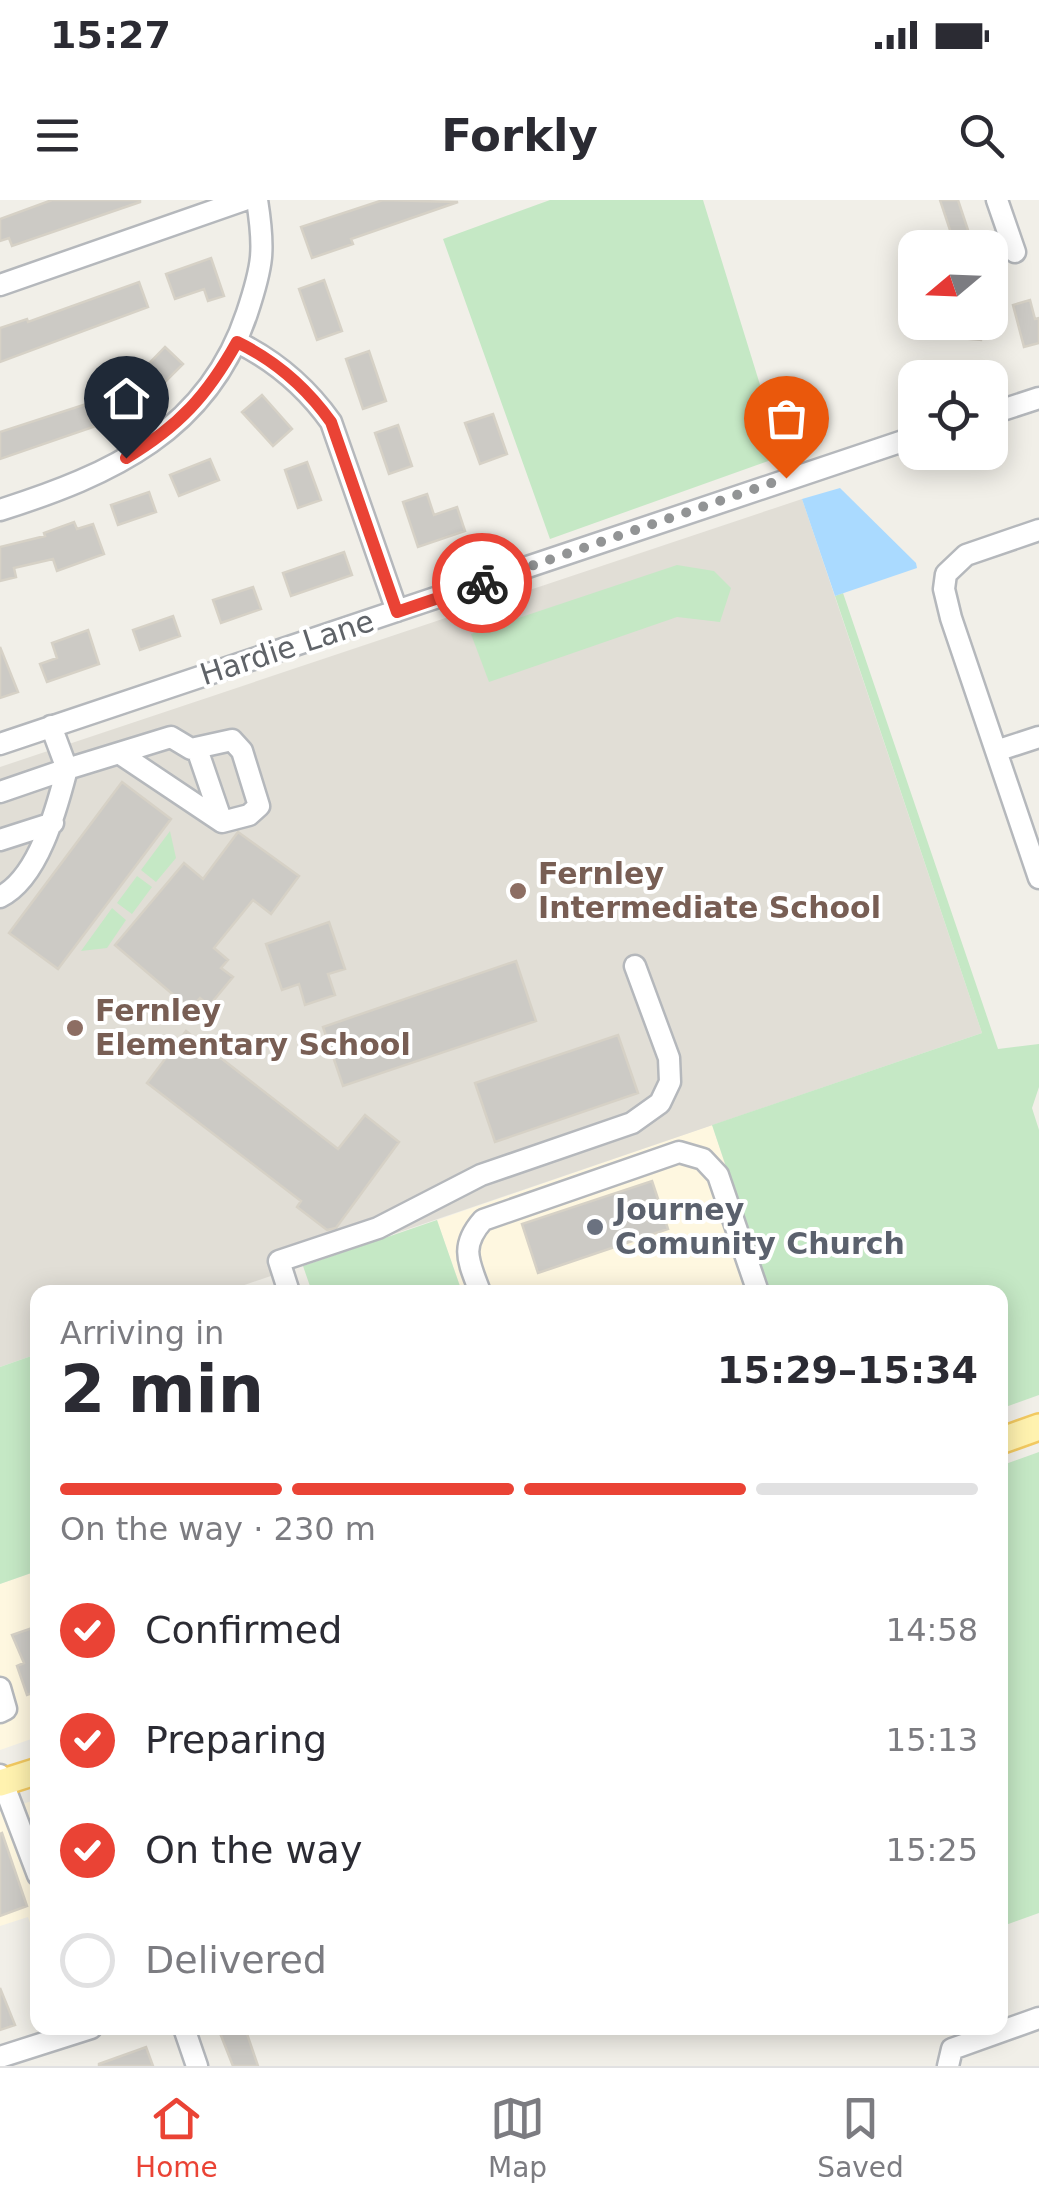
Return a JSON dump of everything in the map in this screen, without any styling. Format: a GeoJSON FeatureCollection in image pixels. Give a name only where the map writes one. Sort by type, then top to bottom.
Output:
{"type":"FeatureCollection","features":[{"type":"Feature","properties":{"kind":"main road"},"geometry":{"type":"LineString","coordinates":[[1008,1438],[1039,1427]]}},
{"type":"Feature","properties":{"kind":"main road"},"geometry":{"type":"LineString","coordinates":[[1,1780],[30,1772]]}},
{"type":"Feature","properties":{"kind":"street"},"geometry":{"type":"LineString","coordinates":[[0,285],[244,200]]}},
{"type":"Feature","properties":{"kind":"street"},"geometry":{"type":"LineString","coordinates":[[0,510],[107,470],[180,420],[214,383],[237,342],[262,266],[257,200]]}},
{"type":"Feature","properties":{"kind":"street"},"geometry":{"type":"LineString","coordinates":[[997,200],[1015,252]]}},
{"type":"Feature","properties":{"kind":"street"},"geometry":{"type":"LineString","coordinates":[[237,342],[290,375],[313,396],[331,422],[397,612]]}},
{"type":"Feature","properties":{"kind":"street"},"geometry":{"type":"LineString","coordinates":[[1008,408],[1039,398]]}},
{"type":"Feature","properties":{"kind":"street","name":"Hardie Lane"},"geometry":{"type":"LineString","coordinates":[[0,744],[898,443]]}},
{"type":"Feature","properties":{"kind":"street"},"geometry":{"type":"LineString","coordinates":[[1039,530],[966,555],[946,574],[944,589],[950,618],[1039,878]]}},
{"type":"Feature","properties":{"kind":"street"},"geometry":{"type":"LineString","coordinates":[[0,897],[19,883],[53,822],[67,768],[52,726]]}},
{"type":"Feature","properties":{"kind":"street"},"geometry":{"type":"LineString","coordinates":[[0,792],[67,768],[171,737],[191,749],[232,740],[242,751],[259,806],[249,815],[222,822],[119,753]]}},
{"type":"Feature","properties":{"kind":"street"},"geometry":{"type":"LineString","coordinates":[[996,752],[1039,737]]}},
{"type":"Feature","properties":{"kind":"street"},"geometry":{"type":"LineString","coordinates":[[197,749],[222,822]]}},
{"type":"Feature","properties":{"kind":"street"},"geometry":{"type":"LineString","coordinates":[[0,840],[53,822]]}},
{"type":"Feature","properties":{"kind":"street"},"geometry":{"type":"LineString","coordinates":[[287,1285],[279,1262],[378,1228],[481,1175],[632,1123],[660,1103],[670,1082],[668,1058],[636,966]]}},
{"type":"Feature","properties":{"kind":"street"},"geometry":{"type":"LineString","coordinates":[[478,1285],[468,1257],[469,1236],[483,1220],[679,1152],[702,1159],[718,1176],[756,1285]]}},
{"type":"Feature","properties":{"kind":"street"},"geometry":{"type":"LineString","coordinates":[[0,1688],[6,1710],[0,1712]]}},
{"type":"Feature","properties":{"kind":"street"},"geometry":{"type":"LineString","coordinates":[[1,1780],[30,1853]]}},
{"type":"Feature","properties":{"kind":"street"},"geometry":{"type":"LineString","coordinates":[[1008,2032],[1039,2018]]}},
{"type":"Feature","properties":{"kind":"street"},"geometry":{"type":"LineString","coordinates":[[0,2057],[69,2035]]}},
{"type":"Feature","properties":{"kind":"street"},"geometry":{"type":"LineString","coordinates":[[187,2035],[198,2066]]}},
{"type":"Feature","properties":{"kind":"street"},"geometry":{"type":"LineString","coordinates":[[950,2058],[1001,2035]]}},
{"type":"Feature","properties":{"kind":"shaded area","name":"Fernley Intermediate School"},"geometry":{"type":"Polygon","coordinates":[[[802,499],[982,1033],[244,1285],[30,1285],[30,1356],[0,1367],[0,767],[802,499]]]}},
{"type":"Feature","properties":{"kind":"shaded area"},"geometry":{"type":"Polygon","coordinates":[[[712,1125],[766,1285],[460,1285],[437,1220],[712,1125]]]}},
{"type":"Feature","properties":{"kind":"shaded area"},"geometry":{"type":"Polygon","coordinates":[[[30,1573],[30,1739],[0,1750],[0,1584],[30,1573]]]}},
{"type":"Feature","properties":{"kind":"shaded area"},"geometry":{"type":"Polygon","coordinates":[[[30,1801],[30,1923],[28,1917],[0,1926],[0,1812],[30,1801]]]}},
{"type":"Feature","properties":{"kind":"green space"},"geometry":{"type":"Polygon","coordinates":[[[550,200],[703,200],[782,456],[550,539],[443,239],[550,200]]]}},
{"type":"Feature","properties":{"kind":"green space"},"geometry":{"type":"Polygon","coordinates":[[[677,565],[714,571],[731,588],[720,622],[677,617],[489,682],[471,634],[677,565]]]}},
{"type":"Feature","properties":{"kind":"green space"},"geometry":{"type":"Polygon","coordinates":[[[843,593],[998,1049],[1039,1044],[1039,1087],[1032,1108],[1039,1130],[1039,1395],[1008,1406],[1008,1285],[766,1285],[712,1125],[982,1033],[835,596],[843,593]]]}},
{"type":"Feature","properties":{"kind":"green space"},"geometry":{"type":"Polygon","coordinates":[[[170,831],[176,858],[156,882],[141,870],[170,831]]]}},
{"type":"Feature","properties":{"kind":"green space"},"geometry":{"type":"Polygon","coordinates":[[[137,876],[152,887],[132,914],[117,903],[137,876]]]}},
{"type":"Feature","properties":{"kind":"green space"},"geometry":{"type":"Polygon","coordinates":[[[112,908],[126,920],[107,948],[81,951],[112,908]]]}},
{"type":"Feature","properties":{"kind":"green space"},"geometry":{"type":"Polygon","coordinates":[[[437,1220],[460,1285],[310,1285],[303,1266],[437,1220]]]}},
{"type":"Feature","properties":{"kind":"green space"},"geometry":{"type":"Polygon","coordinates":[[[30,1356],[30,1573],[0,1584],[0,1367],[30,1356]]]}},
{"type":"Feature","properties":{"kind":"green space"},"geometry":{"type":"Polygon","coordinates":[[[1039,1452],[1039,1913],[1008,1924],[1008,1463],[1039,1452]]]}},
{"type":"Feature","properties":{"kind":"water"},"geometry":{"type":"Polygon","coordinates":[[[840,488],[917,568],[835,596],[802,499],[840,488]]]}},
{"type":"Feature","properties":{"kind":"building"},"geometry":{"type":"Polygon","coordinates":[[[52,200],[140,202],[12,246],[9,238],[0,241],[0,219],[52,200]]]}},
{"type":"Feature","properties":{"kind":"building"},"geometry":{"type":"Polygon","coordinates":[[[383,200],[458,202],[351,239],[353,244],[312,258],[301,227],[383,200]]]}},
{"type":"Feature","properties":{"kind":"building"},"geometry":{"type":"Polygon","coordinates":[[[940,200],[958,200],[968,230],[950,230],[940,200]]]}},
{"type":"Feature","properties":{"kind":"building"},"geometry":{"type":"Polygon","coordinates":[[[211,258],[224,296],[208,301],[204,289],[175,299],[166,274],[211,258]]]}},
{"type":"Feature","properties":{"kind":"building"},"geometry":{"type":"Polygon","coordinates":[[[324,280],[342,331],[317,340],[299,289],[324,280]]]}},
{"type":"Feature","properties":{"kind":"building"},"geometry":{"type":"Polygon","coordinates":[[[139,282],[148,307],[0,362],[0,328],[27,319],[28,322],[139,282]]]}},
{"type":"Feature","properties":{"kind":"building"},"geometry":{"type":"Polygon","coordinates":[[[1030,300],[1035,319],[1039,318],[1039,343],[1024,347],[1013,305],[1030,300]]]}},
{"type":"Feature","properties":{"kind":"building"},"geometry":{"type":"Polygon","coordinates":[[[165,347],[183,364],[149,398],[132,381],[165,347]]]}},
{"type":"Feature","properties":{"kind":"building"},"geometry":{"type":"Polygon","coordinates":[[[369,351],[386,401],[363,409],[346,359],[369,351]]]}},
{"type":"Feature","properties":{"kind":"building"},"geometry":{"type":"Polygon","coordinates":[[[120,393],[128,415],[0,459],[0,432],[120,393]]]}},
{"type":"Feature","properties":{"kind":"building"},"geometry":{"type":"Polygon","coordinates":[[[262,395],[292,429],[273,446],[242,412],[262,395]]]}},
{"type":"Feature","properties":{"kind":"building"},"geometry":{"type":"Polygon","coordinates":[[[493,414],[507,454],[480,464],[465,423],[493,414]]]}},
{"type":"Feature","properties":{"kind":"building"},"geometry":{"type":"Polygon","coordinates":[[[398,425],[412,466],[389,474],[375,433],[398,425]]]}},
{"type":"Feature","properties":{"kind":"building"},"geometry":{"type":"Polygon","coordinates":[[[210,459],[219,480],[179,496],[170,475],[210,459]]]}},
{"type":"Feature","properties":{"kind":"building"},"geometry":{"type":"Polygon","coordinates":[[[307,462],[321,500],[298,508],[285,470],[307,462]]]}},
{"type":"Feature","properties":{"kind":"building"},"geometry":{"type":"Polygon","coordinates":[[[149,492],[156,512],[118,525],[111,505],[149,492]]]}},
{"type":"Feature","properties":{"kind":"building"},"geometry":{"type":"Polygon","coordinates":[[[427,494],[434,515],[457,507],[465,531],[418,547],[403,502],[427,494]]]}},
{"type":"Feature","properties":{"kind":"building"},"geometry":{"type":"Polygon","coordinates":[[[74,522],[77,529],[93,524],[104,554],[57,571],[53,559],[14,568],[16,577],[0,581],[0,547],[45,536],[44,533],[74,522]]]}},
{"type":"Feature","properties":{"kind":"building"},"geometry":{"type":"Polygon","coordinates":[[[344,552],[352,575],[291,596],[283,573],[344,552]]]}},
{"type":"Feature","properties":{"kind":"building"},"geometry":{"type":"Polygon","coordinates":[[[253,587],[261,609],[221,623],[213,600],[253,587]]]}},
{"type":"Feature","properties":{"kind":"building"},"geometry":{"type":"Polygon","coordinates":[[[173,616],[180,636],[140,650],[133,630],[173,616]]]}},
{"type":"Feature","properties":{"kind":"building"},"geometry":{"type":"Polygon","coordinates":[[[88,630],[99,664],[47,682],[40,664],[57,658],[52,643],[88,630]]]}},
{"type":"Feature","properties":{"kind":"building"},"geometry":{"type":"Polygon","coordinates":[[[0,647],[18,692],[0,698],[0,647]]]}},
{"type":"Feature","properties":{"kind":"building"},"geometry":{"type":"Polygon","coordinates":[[[122,782],[171,819],[58,969],[9,933],[122,782]]]}},
{"type":"Feature","properties":{"kind":"building"},"geometry":{"type":"Polygon","coordinates":[[[238,832],[299,876],[271,914],[253,900],[214,948],[228,960],[221,968],[233,977],[209,1006],[200,998],[190,1009],[115,945],[184,863],[203,879],[238,832]]]}},
{"type":"Feature","properties":{"kind":"building"},"geometry":{"type":"Polygon","coordinates":[[[329,922],[345,969],[328,974],[335,995],[305,1005],[299,984],[282,990],[266,944],[329,922]]]}},
{"type":"Feature","properties":{"kind":"building"},"geometry":{"type":"Polygon","coordinates":[[[516,961],[536,1021],[343,1086],[323,1027],[516,961]]]}},
{"type":"Feature","properties":{"kind":"building"},"geometry":{"type":"Polygon","coordinates":[[[186,1031],[338,1149],[365,1115],[399,1142],[336,1228],[327,1230],[297,1207],[301,1201],[147,1083],[186,1031]]]}},
{"type":"Feature","properties":{"kind":"building"},"geometry":{"type":"Polygon","coordinates":[[[618,1035],[638,1093],[495,1142],[475,1083],[618,1035]]]}},
{"type":"Feature","properties":{"kind":"building","name":"Journey Comunity Church"},"geometry":{"type":"Polygon","coordinates":[[[652,1181],[668,1229],[538,1273],[522,1224],[652,1181]]]}},
{"type":"Feature","properties":{"kind":"building"},"geometry":{"type":"Polygon","coordinates":[[[30,1629],[27,1695],[17,1666],[24,1663],[12,1635],[30,1629]]]}},
{"type":"Feature","properties":{"kind":"building"},"geometry":{"type":"Polygon","coordinates":[[[0,1834],[27,1906],[0,1916],[0,1834]]]}},
{"type":"Feature","properties":{"kind":"building"},"geometry":{"type":"Polygon","coordinates":[[[0,1988],[15,2025],[0,2030],[0,1988]]]}},
{"type":"Feature","properties":{"kind":"building"},"geometry":{"type":"Polygon","coordinates":[[[221,2035],[247,2035],[258,2066],[233,2066],[221,2035]]]}},
{"type":"Feature","properties":{"kind":"building"},"geometry":{"type":"Polygon","coordinates":[[[146,2047],[153,2066],[99,2066],[99,2064],[146,2047]]]}},
{"type":"Feature","properties":{"kind":"way so far"},"geometry":{"type":"LineString","coordinates":[[482,583],[786,478]]}},
{"type":"Feature","properties":{"kind":"place","name":"Fernley Intermediate School"},"geometry":{"type":"Point","coordinates":[518,891]}},
{"type":"Feature","properties":{"kind":"place","name":"Fernley Elementary School"},"geometry":{"type":"Point","coordinates":[75,1028]}},
{"type":"Feature","properties":{"kind":"place","name":"Journey Comunity Church"},"geometry":{"type":"Point","coordinates":[595,1227]}},
{"type":"Feature","properties":{"kind":"route"},"geometry":{"type":"LineString","coordinates":[[126,458],[180,420],[214,383],[237,342],[290,375],[313,396],[331,422],[397,612],[482,583]]}}]}
